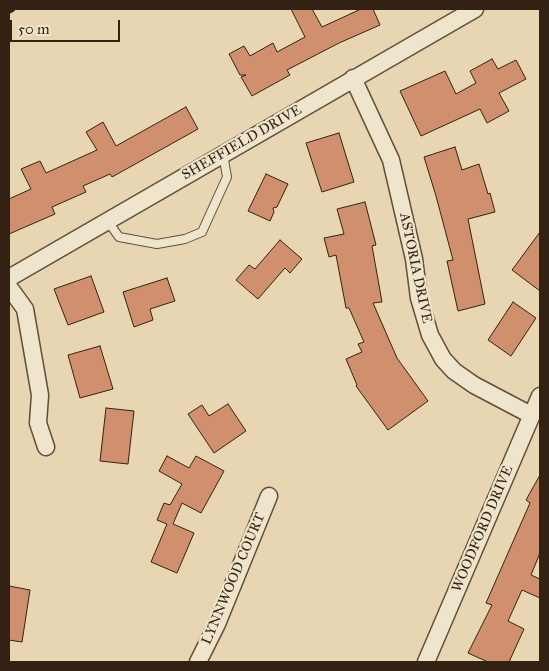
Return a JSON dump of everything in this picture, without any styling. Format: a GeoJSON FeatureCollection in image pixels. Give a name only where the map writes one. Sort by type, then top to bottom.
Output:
{"type":"FeatureCollection","features":[{"type":"Feature","properties":{"kind":"street","name":"SHEFFIELD DRIVE"},"geometry":{"type":"LineString","coordinates":[[9,278],[475,9]]}},
{"type":"Feature","properties":{"kind":"street","name":"ASTORIA DRIVE"},"geometry":{"type":"LineString","coordinates":[[353,78],[391,160],[412,251],[419,298],[430,335],[443,359],[454,371],[474,385],[531,415]]}},
{"type":"Feature","properties":{"kind":"street"},"geometry":{"type":"LineString","coordinates":[[9,287],[26,308],[40,395],[38,423],[46,447]]}},
{"type":"Feature","properties":{"kind":"street","name":"WOODFORD DRIVE"},"geometry":{"type":"LineString","coordinates":[[426,662],[540,396]]}},
{"type":"Feature","properties":{"kind":"street","name":"LYNNWOOD COURT"},"geometry":{"type":"LineString","coordinates":[[198,662],[217,624],[269,496]]}},
{"type":"Feature","properties":{"kind":"lane"},"geometry":{"type":"LineString","coordinates":[[107,220],[119,237],[157,244],[185,239],[202,232],[228,177],[223,154]]}},
{"type":"Feature","properties":{"kind":"building"},"geometry":{"type":"Polygon","coordinates":[[[291,9],[312,9],[322,27],[361,9],[373,9],[380,25],[339,43],[287,70],[290,75],[252,96],[241,77],[246,75],[240,75],[229,54],[244,46],[250,56],[273,43],[277,52],[305,37],[291,9]]]}},
{"type":"Feature","properties":{"kind":"building"},"geometry":{"type":"Polygon","coordinates":[[[492,59],[498,69],[516,60],[526,79],[499,93],[509,111],[487,123],[480,109],[421,136],[400,91],[445,71],[456,94],[476,83],[470,71],[492,59]]]}},
{"type":"Feature","properties":{"kind":"building"},"geometry":{"type":"Polygon","coordinates":[[[186,107],[198,129],[112,177],[110,174],[83,186],[86,192],[52,207],[55,214],[9,234],[9,199],[31,189],[21,169],[40,161],[46,173],[97,150],[86,132],[103,122],[116,146],[186,107]]]}},
{"type":"Feature","properties":{"kind":"building"},"geometry":{"type":"Polygon","coordinates":[[[339,133],[354,182],[322,192],[306,143],[339,133]]]}},
{"type":"Feature","properties":{"kind":"building"},"geometry":{"type":"Polygon","coordinates":[[[455,147],[462,170],[479,164],[495,212],[468,219],[485,304],[458,311],[447,261],[453,260],[424,157],[455,147]]]}},
{"type":"Feature","properties":{"kind":"building"},"geometry":{"type":"Polygon","coordinates":[[[266,174],[288,184],[277,207],[273,208],[274,212],[270,221],[248,211],[266,174]]]}},
{"type":"Feature","properties":{"kind":"building"},"geometry":{"type":"Polygon","coordinates":[[[365,202],[376,245],[372,246],[382,302],[373,303],[397,358],[428,401],[388,430],[356,386],[346,359],[362,352],[358,344],[364,342],[349,308],[346,308],[336,255],[329,257],[324,238],[344,234],[337,209],[365,202]]]}},
{"type":"Feature","properties":{"kind":"building"},"geometry":{"type":"Polygon","coordinates":[[[540,232],[540,291],[512,270],[540,232]]]}},
{"type":"Feature","properties":{"kind":"building"},"geometry":{"type":"Polygon","coordinates":[[[280,240],[302,259],[290,273],[285,268],[258,299],[236,280],[249,265],[255,269],[280,240]]]}},
{"type":"Feature","properties":{"kind":"building"},"geometry":{"type":"Polygon","coordinates":[[[91,276],[104,312],[68,325],[54,289],[91,276]]]}},
{"type":"Feature","properties":{"kind":"building"},"geometry":{"type":"Polygon","coordinates":[[[167,278],[175,301],[150,309],[153,320],[134,327],[123,292],[167,278]]]}},
{"type":"Feature","properties":{"kind":"building"},"geometry":{"type":"Polygon","coordinates":[[[513,302],[536,318],[511,356],[488,340],[513,302]]]}},
{"type":"Feature","properties":{"kind":"building"},"geometry":{"type":"Polygon","coordinates":[[[100,346],[113,389],[80,398],[68,355],[100,346]]]}},
{"type":"Feature","properties":{"kind":"building"},"geometry":{"type":"Polygon","coordinates":[[[228,404],[246,431],[214,453],[188,414],[202,405],[209,416],[228,404]]]}},
{"type":"Feature","properties":{"kind":"building"},"geometry":{"type":"Polygon","coordinates":[[[106,408],[134,411],[128,464],[100,461],[106,408]]]}},
{"type":"Feature","properties":{"kind":"building"},"geometry":{"type":"Polygon","coordinates":[[[167,456],[189,468],[196,456],[224,471],[201,513],[182,503],[173,524],[194,533],[177,573],[151,562],[167,524],[157,520],[164,503],[170,505],[182,484],[159,471],[167,456]]]}},
{"type":"Feature","properties":{"kind":"building"},"geometry":{"type":"Polygon","coordinates":[[[540,475],[540,553],[531,575],[540,579],[540,598],[522,590],[508,621],[524,629],[509,662],[488,662],[468,653],[492,605],[486,603],[530,503],[526,500],[540,475]]]}},
{"type":"Feature","properties":{"kind":"building"},"geometry":{"type":"Polygon","coordinates":[[[9,586],[30,590],[22,642],[9,640],[9,586]]]}},
{"type":"Feature","properties":{"kind":"railway"},"geometry":{"type":"LineString","coordinates":[[9,12],[14,9]]}}]}
